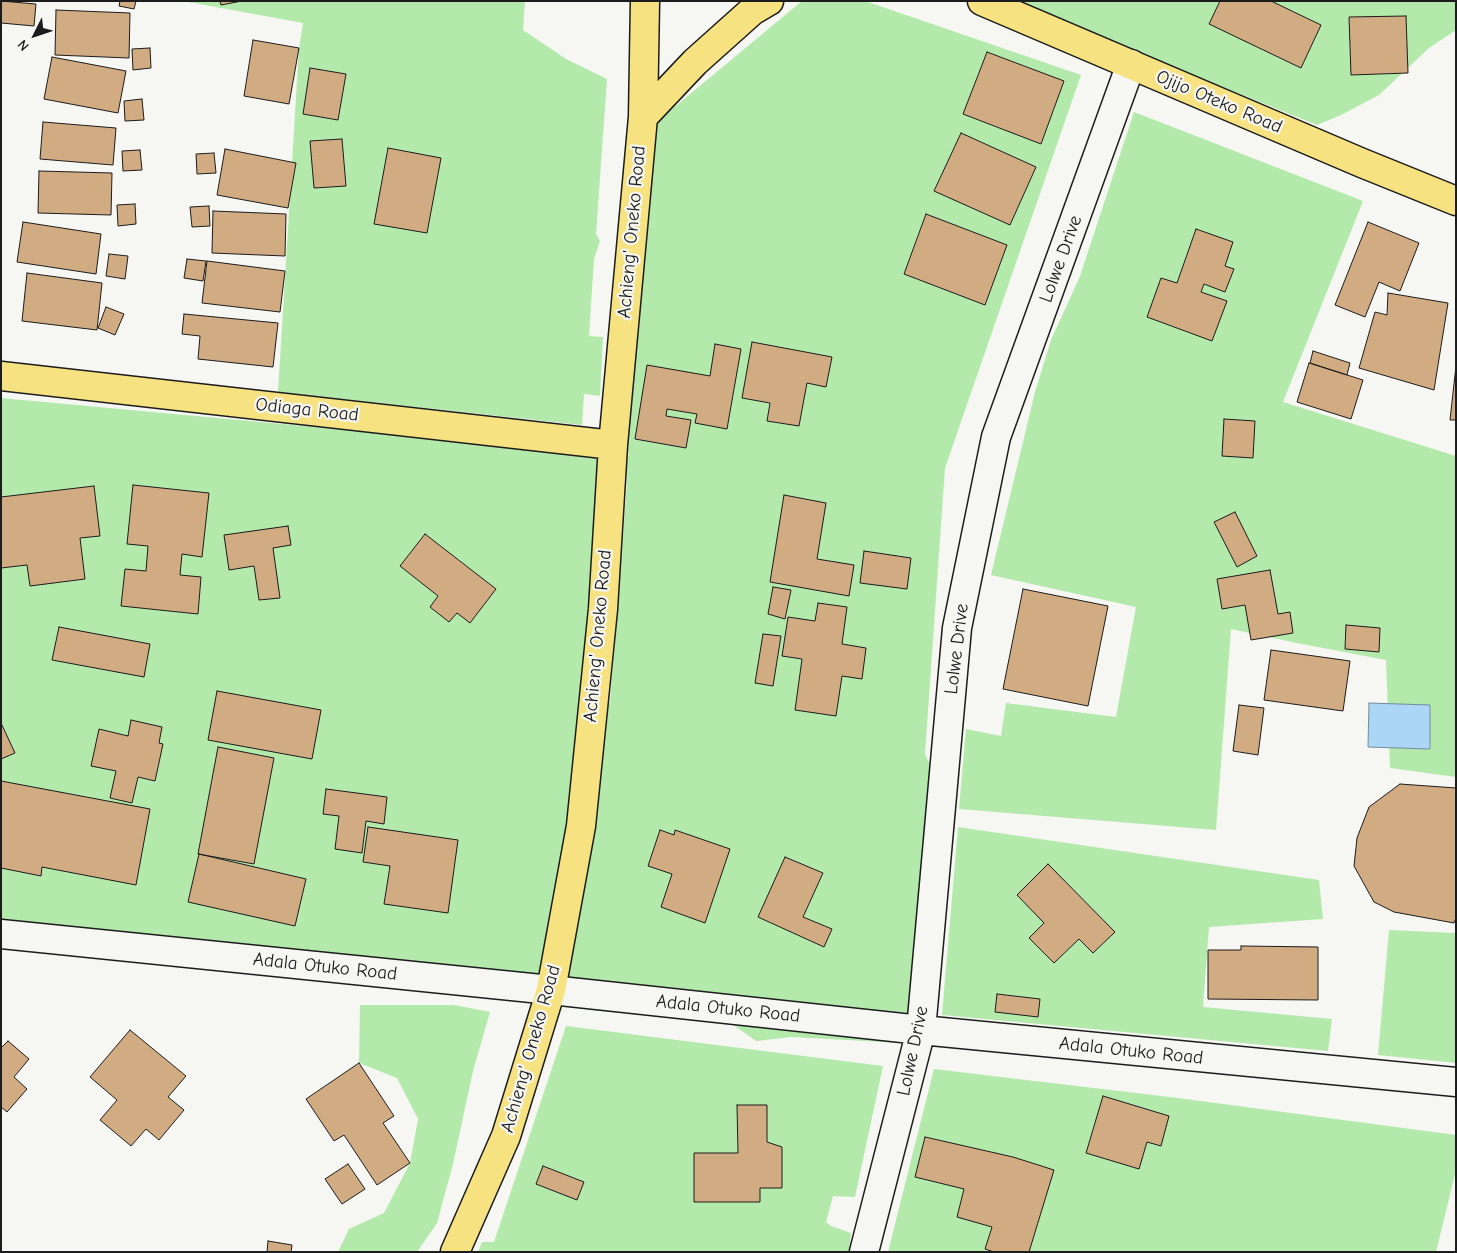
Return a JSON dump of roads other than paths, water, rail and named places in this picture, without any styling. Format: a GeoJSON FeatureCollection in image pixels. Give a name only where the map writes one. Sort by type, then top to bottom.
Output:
{"type":"FeatureCollection","features":[{"type":"Feature","properties":{"kind":"main road","name":"Achieng' Oneko Road"},"geometry":{"type":"LineString","coordinates":[[456,1252],[506,1136],[551,990],[581,826],[603,609],[613,445],[643,118],[645,1]]}},
{"type":"Feature","properties":{"kind":"main road"},"geometry":{"type":"LineString","coordinates":[[643,118],[694,62],[752,11],[769,1]]}},
{"type":"Feature","properties":{"kind":"main road","name":"Ojijo Oteko Road"},"geometry":{"type":"LineString","coordinates":[[982,1],[1362,163],[1456,201]]}},
{"type":"Feature","properties":{"kind":"main road","name":"Odiaga Road"},"geometry":{"type":"LineString","coordinates":[[1,376],[613,445]]}},
{"type":"Feature","properties":{"kind":"street","name":"Lolwe Drive"},"geometry":{"type":"LineString","coordinates":[[864,1252],[921,1030],[956,628],[996,437],[1131,64]]}},
{"type":"Feature","properties":{"kind":"street","name":"Adala Otuko Road"},"geometry":{"type":"LineString","coordinates":[[1,934],[921,1030],[1455,1082]]}},
{"type":"Feature","properties":{"kind":"water"},"geometry":{"type":"Polygon","coordinates":[[[1369,703],[1430,705],[1430,749],[1368,747],[1369,703]]]}}]}
